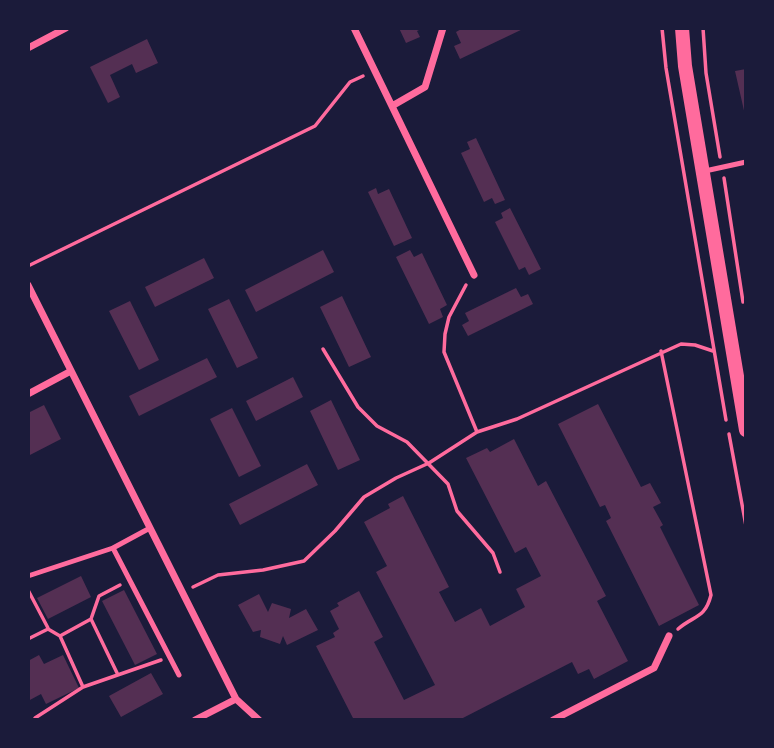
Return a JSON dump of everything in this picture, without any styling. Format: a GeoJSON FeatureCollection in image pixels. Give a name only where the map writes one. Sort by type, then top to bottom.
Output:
{"type":"FeatureCollection","features":[{"type":"Feature","properties":{"kind":"main road"},"geometry":{"type":"LineString","coordinates":[[682,28],[685,66],[746,430]]}},
{"type":"Feature","properties":{"kind":"street"},"geometry":{"type":"LineString","coordinates":[[28,48],[66,28]]}},
{"type":"Feature","properties":{"kind":"street"},"geometry":{"type":"LineString","coordinates":[[354,28],[474,275]]}},
{"type":"Feature","properties":{"kind":"street"},"geometry":{"type":"LineString","coordinates":[[392,106],[425,87],[443,28]]}},
{"type":"Feature","properties":{"kind":"street"},"geometry":{"type":"LineString","coordinates":[[28,285],[236,699],[259,720]]}},
{"type":"Feature","properties":{"kind":"street"},"geometry":{"type":"LineString","coordinates":[[28,394],[71,371]]}},
{"type":"Feature","properties":{"kind":"street"},"geometry":{"type":"LineString","coordinates":[[553,720],[654,668],[669,636]]}},
{"type":"Feature","properties":{"kind":"street"},"geometry":{"type":"LineString","coordinates":[[195,720],[236,699]]}},
{"type":"Feature","properties":{"kind":"lane"},"geometry":{"type":"LineString","coordinates":[[702,171],[746,162]]}},
{"type":"Feature","properties":{"kind":"lane"},"geometry":{"type":"LineString","coordinates":[[28,576],[113,548],[150,528]]}},
{"type":"Feature","properties":{"kind":"lane"},"geometry":{"type":"LineString","coordinates":[[113,548],[179,676]]}},
{"type":"Feature","properties":{"kind":"path"},"geometry":{"type":"LineString","coordinates":[[662,28],[666,68],[713,351],[746,526]]}},
{"type":"Feature","properties":{"kind":"path"},"geometry":{"type":"LineString","coordinates":[[28,266],[315,126],[351,82],[374,71]]}},
{"type":"Feature","properties":{"kind":"path"},"geometry":{"type":"LineString","coordinates":[[474,275],[461,289],[449,317],[444,352],[477,432]]}},
{"type":"Feature","properties":{"kind":"path"},"geometry":{"type":"LineString","coordinates":[[182,593],[218,575],[263,570],[304,561],[364,497],[429,463],[477,432],[517,419],[681,344],[713,351]]}},
{"type":"Feature","properties":{"kind":"path"},"geometry":{"type":"LineString","coordinates":[[323,349],[358,407],[377,426],[407,442],[448,484],[457,511],[493,554],[500,572]]}},
{"type":"Feature","properties":{"kind":"path"},"geometry":{"type":"LineString","coordinates":[[661,351],[711,595],[708,607],[702,615],[669,636]]}},
{"type":"Feature","properties":{"kind":"path"},"geometry":{"type":"LineString","coordinates":[[60,636],[91,619],[99,596],[130,580]]}},
{"type":"Feature","properties":{"kind":"path"},"geometry":{"type":"LineString","coordinates":[[28,590],[48,629],[60,636],[83,687]]}},
{"type":"Feature","properties":{"kind":"path"},"geometry":{"type":"LineString","coordinates":[[91,619],[118,675]]}},
{"type":"Feature","properties":{"kind":"path"},"geometry":{"type":"LineString","coordinates":[[28,639],[48,629]]}},
{"type":"Feature","properties":{"kind":"path"},"geometry":{"type":"LineString","coordinates":[[36,720],[35,718],[83,687],[169,657]]}},
{"type":"Feature","properties":{"kind":"building"},"geometry":{"type":"Polygon","coordinates":[[[399,28],[423,28],[417,31],[420,37],[406,43],[399,28]]]}},
{"type":"Feature","properties":{"kind":"building"},"geometry":{"type":"Polygon","coordinates":[[[463,28],[525,28],[460,59],[454,46],[461,43],[456,32],[463,28]]]}},
{"type":"Feature","properties":{"kind":"building"},"geometry":{"type":"Polygon","coordinates":[[[147,39],[158,63],[136,73],[132,64],[110,75],[120,97],[108,103],[90,67],[147,39]]]}},
{"type":"Feature","properties":{"kind":"building"},"geometry":{"type":"Polygon","coordinates":[[[746,69],[746,115],[745,115],[735,71],[746,69]]]}},
{"type":"Feature","properties":{"kind":"building"},"geometry":{"type":"Polygon","coordinates":[[[476,138],[505,200],[495,204],[492,198],[484,202],[461,153],[470,149],[467,142],[476,138]]]}},
{"type":"Feature","properties":{"kind":"building"},"geometry":{"type":"Polygon","coordinates":[[[376,188],[378,194],[389,189],[412,238],[394,246],[368,192],[376,188]]]}},
{"type":"Feature","properties":{"kind":"building"},"geometry":{"type":"Polygon","coordinates":[[[510,208],[541,269],[529,275],[525,267],[519,270],[495,222],[503,218],[501,213],[510,208]]]}},
{"type":"Feature","properties":{"kind":"building"},"geometry":{"type":"Polygon","coordinates":[[[323,250],[334,272],[256,312],[245,290],[323,250]]]}},
{"type":"Feature","properties":{"kind":"building"},"geometry":{"type":"Polygon","coordinates":[[[410,250],[414,257],[422,253],[447,305],[440,309],[443,317],[429,324],[396,257],[410,250]]]}},
{"type":"Feature","properties":{"kind":"building"},"geometry":{"type":"Polygon","coordinates":[[[204,258],[214,278],[155,307],[145,287],[204,258]]]}},
{"type":"Feature","properties":{"kind":"building"},"geometry":{"type":"Polygon","coordinates":[[[516,288],[521,297],[528,294],[533,304],[468,336],[462,325],[469,321],[465,313],[516,288]]]}},
{"type":"Feature","properties":{"kind":"building"},"geometry":{"type":"Polygon","coordinates":[[[342,296],[371,357],[349,367],[320,307],[342,296]]]}},
{"type":"Feature","properties":{"kind":"building"},"geometry":{"type":"Polygon","coordinates":[[[229,299],[258,358],[237,368],[208,309],[229,299]]]}},
{"type":"Feature","properties":{"kind":"building"},"geometry":{"type":"Polygon","coordinates":[[[130,301],[159,360],[139,370],[109,311],[130,301]]]}},
{"type":"Feature","properties":{"kind":"building"},"geometry":{"type":"Polygon","coordinates":[[[207,358],[217,377],[139,416],[129,396],[207,358]]]}},
{"type":"Feature","properties":{"kind":"building"},"geometry":{"type":"Polygon","coordinates":[[[293,377],[303,397],[256,421],[246,401],[293,377]]]}},
{"type":"Feature","properties":{"kind":"building"},"geometry":{"type":"Polygon","coordinates":[[[331,400],[360,460],[338,470],[310,411],[331,400]]]}},
{"type":"Feature","properties":{"kind":"building"},"geometry":{"type":"Polygon","coordinates":[[[598,404],[641,487],[650,483],[661,503],[653,507],[663,525],[660,527],[699,605],[659,626],[606,521],[611,518],[605,505],[600,507],[558,424],[598,404]]]}},
{"type":"Feature","properties":{"kind":"building"},"geometry":{"type":"Polygon","coordinates":[[[44,405],[61,439],[28,456],[28,413],[44,405]]]}},
{"type":"Feature","properties":{"kind":"building"},"geometry":{"type":"Polygon","coordinates":[[[232,408],[261,466],[239,477],[210,419],[232,408]]]}},
{"type":"Feature","properties":{"kind":"building"},"geometry":{"type":"Polygon","coordinates":[[[514,439],[538,486],[546,481],[606,596],[597,601],[628,661],[594,679],[589,669],[578,674],[572,662],[459,720],[354,720],[316,646],[335,637],[333,633],[339,629],[330,611],[339,606],[337,603],[359,591],[383,637],[374,642],[404,700],[435,685],[376,572],[387,566],[364,522],[390,508],[388,504],[403,496],[449,587],[439,592],[455,622],[481,608],[490,626],[525,607],[516,589],[541,576],[526,547],[515,553],[466,458],[487,448],[490,452],[514,439]]]}},
{"type":"Feature","properties":{"kind":"building"},"geometry":{"type":"Polygon","coordinates":[[[307,464],[318,485],[240,525],[229,504],[307,464]]]}},
{"type":"Feature","properties":{"kind":"building"},"geometry":{"type":"Polygon","coordinates":[[[81,576],[91,597],[48,619],[37,598],[81,576]]]}},
{"type":"Feature","properties":{"kind":"building"},"geometry":{"type":"Polygon","coordinates":[[[124,590],[157,654],[135,665],[102,601],[124,590]]]}},
{"type":"Feature","properties":{"kind":"building"},"geometry":{"type":"Polygon","coordinates":[[[259,594],[268,612],[272,603],[291,609],[289,618],[306,609],[318,630],[287,645],[283,636],[280,644],[260,637],[261,630],[253,632],[238,605],[259,594]]]}},
{"type":"Feature","properties":{"kind":"building"},"geometry":{"type":"Polygon","coordinates":[[[39,655],[44,664],[63,655],[79,688],[46,704],[41,694],[28,701],[28,661],[39,655]]]}},
{"type":"Feature","properties":{"kind":"building"},"geometry":{"type":"Polygon","coordinates":[[[151,673],[163,694],[121,717],[109,696],[151,673]]]}}]}
